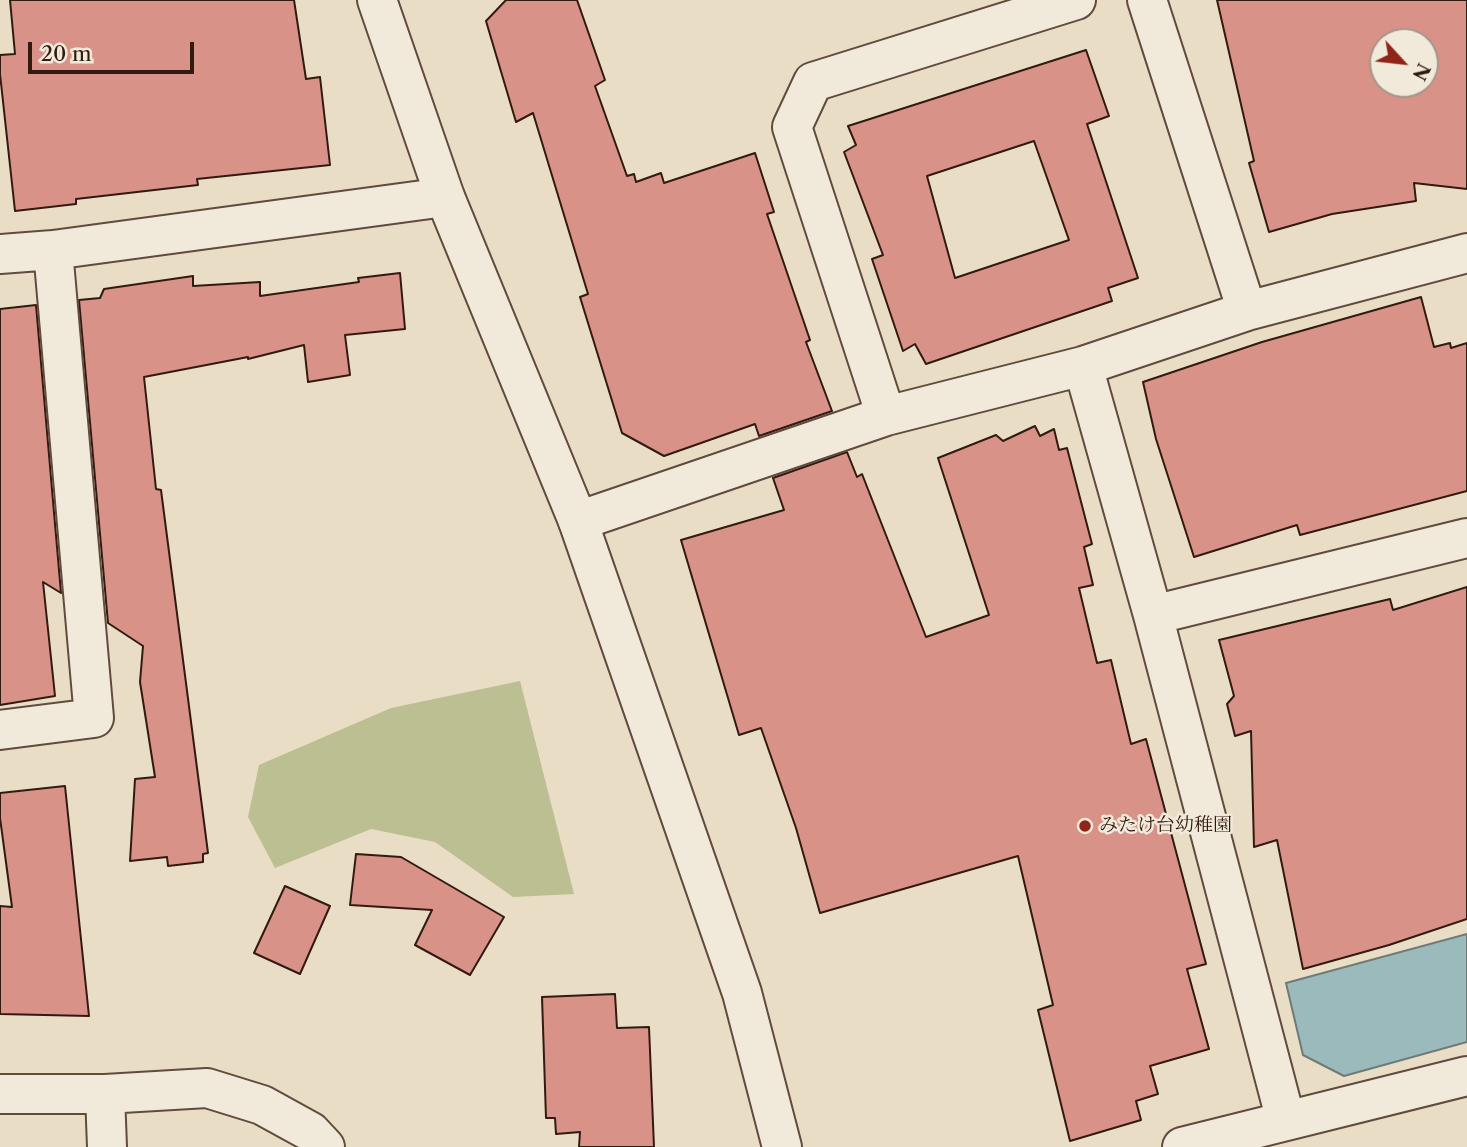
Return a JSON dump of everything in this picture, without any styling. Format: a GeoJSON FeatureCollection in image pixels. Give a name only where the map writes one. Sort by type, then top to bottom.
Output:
{"type":"FeatureCollection","features":[{"type":"Feature","properties":{"kind":"street"},"geometry":{"type":"LineString","coordinates":[[377,0],[445,197],[579,521],[742,993],[782,1147]]}},
{"type":"Feature","properties":{"kind":"street"},"geometry":{"type":"LineString","coordinates":[[886,416],[792,127],[813,82],[1076,0]]}},
{"type":"Feature","properties":{"kind":"street"},"geometry":{"type":"LineString","coordinates":[[1147,0],[1247,311]]}},
{"type":"Feature","properties":{"kind":"street"},"geometry":{"type":"LineString","coordinates":[[0,254],[53,250],[445,197]]}},
{"type":"Feature","properties":{"kind":"street"},"geometry":{"type":"LineString","coordinates":[[0,730],[94,718],[53,250]]}},
{"type":"Feature","properties":{"kind":"street"},"geometry":{"type":"LineString","coordinates":[[579,521],[886,416],[1083,366],[1247,311],[1467,253]]}},
{"type":"Feature","properties":{"kind":"street"},"geometry":{"type":"LineString","coordinates":[[1083,366],[1153,615],[1286,1121]]}},
{"type":"Feature","properties":{"kind":"street"},"geometry":{"type":"LineString","coordinates":[[1153,615],[1467,538]]}},
{"type":"Feature","properties":{"kind":"street"},"geometry":{"type":"LineString","coordinates":[[1182,1147],[1467,1076]]}},
{"type":"Feature","properties":{"kind":"street"},"geometry":{"type":"LineString","coordinates":[[0,1094],[105,1094],[207,1088],[262,1105],[310,1132],[325,1147]]}},
{"type":"Feature","properties":{"kind":"street"},"geometry":{"type":"LineString","coordinates":[[105,1094],[107,1147]]}},
{"type":"Feature","properties":{"kind":"green space"},"geometry":{"type":"Polygon","coordinates":[[[520,681],[574,894],[513,897],[435,842],[371,829],[275,868],[248,817],[259,765],[391,708],[520,681]]]}},
{"type":"Feature","properties":{"kind":"water"},"geometry":{"type":"Polygon","coordinates":[[[1467,934],[1467,1042],[1344,1076],[1303,1055],[1286,983],[1467,934]]]}},
{"type":"Feature","properties":{"kind":"building"},"geometry":{"type":"Polygon","coordinates":[[[10,0],[294,0],[306,79],[320,77],[330,165],[197,179],[198,185],[76,199],[76,204],[15,211],[0,74],[0,55],[15,54],[10,0]]]}},
{"type":"Feature","properties":{"kind":"building"},"geometry":{"type":"Polygon","coordinates":[[[506,0],[577,0],[605,80],[595,86],[627,176],[634,174],[636,182],[661,173],[664,183],[755,153],[774,212],[767,214],[810,340],[806,342],[832,411],[759,436],[755,424],[664,456],[622,433],[580,297],[588,294],[533,113],[516,122],[486,21],[506,0]]]}},
{"type":"Feature","properties":{"kind":"building"},"geometry":{"type":"Polygon","coordinates":[[[1217,0],[1467,0],[1467,189],[1414,183],[1416,201],[1332,214],[1269,232],[1249,163],[1254,161],[1217,0]]]}},
{"type":"Feature","properties":{"kind":"building"},"geometry":{"type":"Polygon","coordinates":[[[1086,50],[1109,116],[1087,124],[1138,278],[1108,288],[1112,301],[926,364],[915,344],[903,351],[872,259],[883,255],[844,152],[856,145],[848,126],[1086,50]],[[1034,141],[927,176],[955,278],[1069,240],[1034,141]]]}},
{"type":"Feature","properties":{"kind":"building"},"geometry":{"type":"Polygon","coordinates":[[[400,273],[405,329],[345,335],[350,375],[308,382],[304,345],[248,359],[144,377],[156,489],[161,490],[208,853],[203,854],[203,862],[168,866],[167,857],[130,861],[135,779],[155,777],[140,682],[143,646],[108,623],[79,300],[100,298],[104,289],[193,276],[193,286],[260,282],[260,296],[359,282],[358,278],[400,273]]]}},
{"type":"Feature","properties":{"kind":"building"},"geometry":{"type":"Polygon","coordinates":[[[1421,297],[1434,347],[1450,343],[1451,348],[1467,343],[1467,491],[1300,535],[1297,525],[1194,557],[1156,439],[1143,382],[1262,342],[1421,297]]]}},
{"type":"Feature","properties":{"kind":"building"},"geometry":{"type":"Polygon","coordinates":[[[36,305],[61,593],[43,582],[55,696],[0,705],[0,309],[36,305]]]}},
{"type":"Feature","properties":{"kind":"building"},"geometry":{"type":"Polygon","coordinates":[[[1035,426],[1040,436],[1054,429],[1059,450],[1067,448],[1092,544],[1084,547],[1093,585],[1079,588],[1097,663],[1111,660],[1131,744],[1146,739],[1206,964],[1187,969],[1209,1049],[1150,1066],[1158,1094],[1136,1101],[1141,1120],[1070,1141],[1038,1010],[1053,1005],[1018,856],[820,913],[796,828],[761,728],[739,735],[681,540],[784,510],[773,478],[847,452],[857,477],[862,474],[926,637],[989,615],[938,458],[996,435],[1003,441],[1035,426]]]}},
{"type":"Feature","properties":{"kind":"building"},"geometry":{"type":"Polygon","coordinates":[[[1467,587],[1467,919],[1389,945],[1303,969],[1277,840],[1254,847],[1251,731],[1235,736],[1227,704],[1234,696],[1219,640],[1390,599],[1393,610],[1467,587]]]}},
{"type":"Feature","properties":{"kind":"building"},"geometry":{"type":"Polygon","coordinates":[[[65,786],[89,1016],[0,1014],[0,906],[12,907],[0,818],[0,793],[65,786]]]}},
{"type":"Feature","properties":{"kind":"building"},"geometry":{"type":"Polygon","coordinates":[[[356,854],[401,857],[504,917],[470,975],[415,945],[432,910],[350,905],[356,854]]]}},
{"type":"Feature","properties":{"kind":"building"},"geometry":{"type":"Polygon","coordinates":[[[285,886],[330,906],[300,974],[254,953],[285,886]]]}},
{"type":"Feature","properties":{"kind":"building"},"geometry":{"type":"Polygon","coordinates":[[[615,994],[617,1028],[649,1027],[654,1147],[579,1147],[580,1132],[556,1134],[555,1118],[546,1118],[542,997],[615,994]]]}},
{"type":"Feature","properties":{"kind":"place","name":"みたけ台幼稚園"},"geometry":{"type":"Point","coordinates":[1085,826]}}]}
